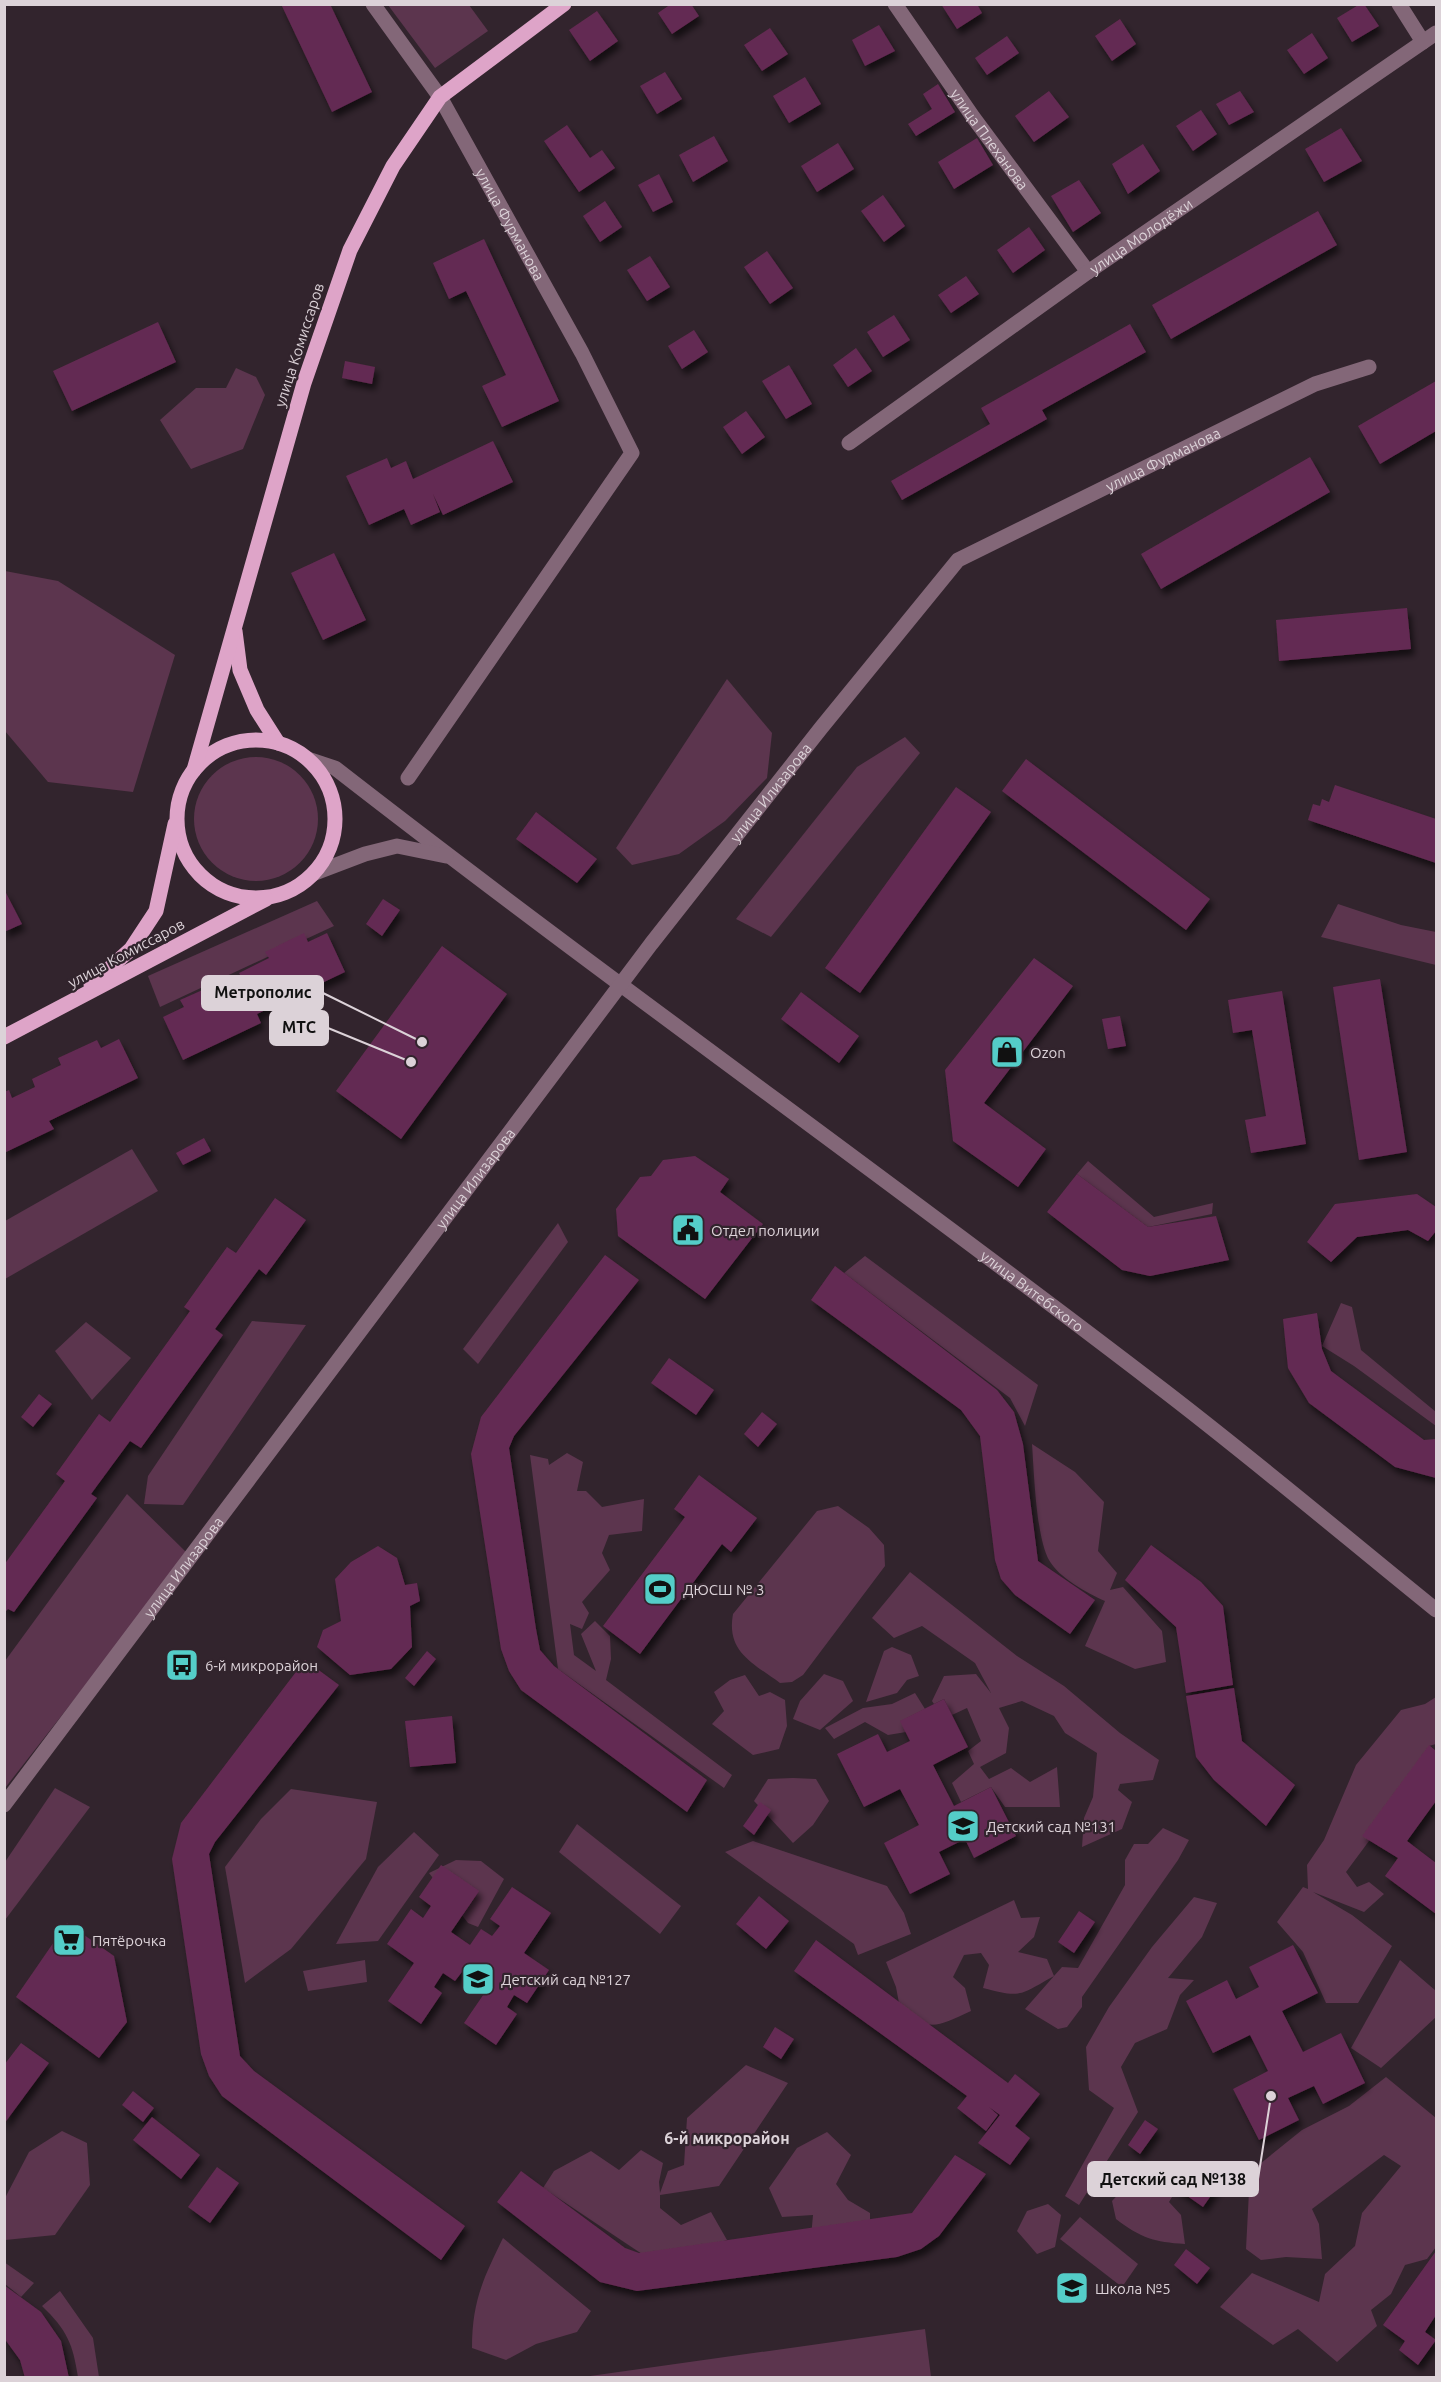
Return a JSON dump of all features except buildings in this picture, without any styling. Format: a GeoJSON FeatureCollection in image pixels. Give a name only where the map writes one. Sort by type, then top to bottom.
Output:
{"type":"FeatureCollection","features":[{"type":"Feature","properties":{"kind":"main road","name":"улица Комиссаров"},"geometry":{"type":"LineString","coordinates":[[194,770],[234,622],[304,383],[350,250],[393,166],[440,97],[564,4]]}},
{"type":"Feature","properties":{"kind":"main road"},"geometry":{"type":"LineString","coordinates":[[234,622],[240,670],[257,710],[278,743]]}},
{"type":"Feature","properties":{"kind":"main road"},"geometry":{"type":"LineString","coordinates":[[255,740],[278,743],[308,759],[324,779],[334,802],[335,828],[329,852],[315,873],[289,892],[268,898],[244,898],[221,890],[202,877],[184,850],[179,835],[177,811],[182,790],[194,770],[211,754],[231,744],[255,740]]}},
{"type":"Feature","properties":{"kind":"main road","name":"улица Комиссаров"},"geometry":{"type":"LineString","coordinates":[[70,1003],[131,949],[156,911],[177,811]]}},
{"type":"Feature","properties":{"kind":"main road","name":"улица Комиссаров"},"geometry":{"type":"LineString","coordinates":[[70,1003],[268,898]]}},
{"type":"Feature","properties":{"kind":"main road"},"geometry":{"type":"LineString","coordinates":[[4,1037],[70,1003]]}},
{"type":"Feature","properties":{"kind":"street","name":"улица Фурманова"},"geometry":{"type":"LineString","coordinates":[[373,4],[440,97],[582,353],[632,453],[408,778]]}},
{"type":"Feature","properties":{"kind":"street","name":"улица Плеханова"},"geometry":{"type":"LineString","coordinates":[[895,4],[973,117],[1088,272]]}},
{"type":"Feature","properties":{"kind":"street"},"geometry":{"type":"LineString","coordinates":[[1399,4],[1423,42]]}},
{"type":"Feature","properties":{"kind":"street","name":"улица Молодёжи"},"geometry":{"type":"LineString","coordinates":[[849,443],[1088,272],[1437,33]]}},
{"type":"Feature","properties":{"kind":"street","name":"улица Фурманова"},"geometry":{"type":"LineString","coordinates":[[958,560],[1316,384],[1369,367]]}},
{"type":"Feature","properties":{"kind":"street","name":"улица Илизарова"},"geometry":{"type":"LineString","coordinates":[[4,1804],[620,985],[821,728],[958,560]]}},
{"type":"Feature","properties":{"kind":"street","name":"улица Витебского"},"geometry":{"type":"LineString","coordinates":[[308,759],[334,768],[620,985],[886,1181],[1154,1383],[1437,1610]]}},
{"type":"Feature","properties":{"kind":"street"},"geometry":{"type":"LineString","coordinates":[[315,873],[366,854],[397,846],[449,856]]}},
{"type":"Feature","properties":{"kind":"shaded area"},"geometry":{"type":"Polygon","coordinates":[[[388,5],[469,5],[488,31],[435,68],[388,5]]]}},
{"type":"Feature","properties":{"kind":"shaded area"},"geometry":{"type":"Polygon","coordinates":[[[236,368],[256,377],[265,395],[243,449],[191,469],[160,420],[196,388],[226,388],[236,368]]]}},
{"type":"Feature","properties":{"kind":"shaded area"},"geometry":{"type":"Polygon","coordinates":[[[5,571],[58,581],[175,655],[133,792],[48,782],[5,731],[5,571]]]}},
{"type":"Feature","properties":{"kind":"shaded area"},"geometry":{"type":"Polygon","coordinates":[[[727,679],[772,733],[767,778],[725,821],[679,854],[632,865],[616,848],[727,679]]]}},
{"type":"Feature","properties":{"kind":"shaded area"},"geometry":{"type":"Polygon","coordinates":[[[905,737],[920,753],[771,937],[736,919],[857,767],[905,737]]]}},
{"type":"Feature","properties":{"kind":"shaded area"},"geometry":{"type":"Polygon","coordinates":[[[256,757],[280,762],[300,775],[313,795],[318,819],[313,843],[300,863],[280,876],[256,881],[232,876],[212,863],[199,843],[194,819],[199,795],[212,775],[232,762],[256,757]]]}},
{"type":"Feature","properties":{"kind":"shaded area"},"geometry":{"type":"Polygon","coordinates":[[[317,901],[334,926],[160,1007],[148,976],[317,901]]]}},
{"type":"Feature","properties":{"kind":"shaded area"},"geometry":{"type":"Polygon","coordinates":[[[1338,904],[1401,925],[1436,932],[1436,965],[1321,937],[1338,904]]]}},
{"type":"Feature","properties":{"kind":"shaded area"},"geometry":{"type":"Polygon","coordinates":[[[132,1149],[158,1191],[5,1279],[5,1221],[132,1149]]]}},
{"type":"Feature","properties":{"kind":"shaded area"},"geometry":{"type":"Polygon","coordinates":[[[1088,1161],[1154,1217],[1213,1203],[1212,1214],[1148,1227],[1077,1174],[1088,1161]]]}},
{"type":"Feature","properties":{"kind":"shaded area"},"geometry":{"type":"Polygon","coordinates":[[[558,1223],[568,1242],[478,1364],[463,1349],[558,1223]]]}},
{"type":"Feature","properties":{"kind":"shaded area"},"geometry":{"type":"Polygon","coordinates":[[[865,1256],[1038,1385],[1025,1426],[1010,1398],[844,1273],[865,1256]]]}},
{"type":"Feature","properties":{"kind":"shaded area"},"geometry":{"type":"Polygon","coordinates":[[[1341,1303],[1352,1307],[1361,1350],[1436,1412],[1436,1426],[1354,1366],[1322,1346],[1341,1303]]]}},
{"type":"Feature","properties":{"kind":"shaded area"},"geometry":{"type":"Polygon","coordinates":[[[252,1321],[306,1325],[183,1505],[144,1504],[148,1476],[252,1321]]]}},
{"type":"Feature","properties":{"kind":"shaded area"},"geometry":{"type":"Polygon","coordinates":[[[86,1322],[131,1358],[92,1400],[55,1351],[86,1322]]]}},
{"type":"Feature","properties":{"kind":"shaded area"},"geometry":{"type":"Polygon","coordinates":[[[1032,1444],[1075,1472],[1104,1502],[1098,1551],[1117,1573],[1110,1590],[1123,1587],[1162,1631],[1166,1662],[1135,1669],[1085,1646],[1105,1601],[1066,1579],[1049,1560],[1038,1521],[1032,1444]]]}},
{"type":"Feature","properties":{"kind":"shaded area"},"geometry":{"type":"Polygon","coordinates":[[[567,1453],[583,1462],[577,1491],[586,1491],[602,1507],[644,1499],[642,1531],[609,1535],[602,1553],[610,1570],[582,1602],[589,1613],[582,1629],[570,1624],[574,1655],[596,1671],[581,1634],[595,1621],[610,1636],[611,1659],[606,1680],[732,1775],[724,1788],[558,1669],[530,1455],[548,1459],[549,1465],[567,1453]]]}},
{"type":"Feature","properties":{"kind":"shaded area"},"geometry":{"type":"Polygon","coordinates":[[[127,1494],[188,1554],[5,1788],[5,1661],[127,1494]]]}},
{"type":"Feature","properties":{"kind":"shaded area"},"geometry":{"type":"Polygon","coordinates":[[[838,1506],[869,1528],[884,1545],[885,1566],[803,1675],[792,1682],[780,1683],[751,1662],[738,1647],[732,1627],[733,1614],[817,1511],[838,1506]]]}},
{"type":"Feature","properties":{"kind":"shaded area"},"geometry":{"type":"Polygon","coordinates":[[[910,1572],[1017,1656],[1064,1686],[1120,1733],[1159,1760],[1153,1780],[1120,1784],[1118,1790],[1132,1802],[1122,1829],[1082,1847],[1084,1818],[1093,1797],[1097,1753],[1065,1733],[1054,1716],[1022,1701],[999,1708],[1009,1728],[1006,1753],[980,1767],[989,1779],[1011,1768],[1030,1782],[1057,1767],[1060,1807],[1005,1807],[991,1787],[961,1802],[952,1783],[974,1764],[968,1751],[981,1741],[967,1708],[952,1715],[944,1699],[934,1704],[932,1701],[944,1676],[976,1674],[991,1693],[975,1663],[922,1626],[894,1638],[872,1618],[910,1572]]]}},
{"type":"Feature","properties":{"kind":"shaded area"},"geometry":{"type":"Polygon","coordinates":[[[892,1647],[911,1655],[919,1676],[907,1680],[897,1693],[866,1702],[884,1651],[892,1647]]]}},
{"type":"Feature","properties":{"kind":"shaded area"},"geometry":{"type":"Polygon","coordinates":[[[824,1674],[843,1681],[853,1701],[820,1730],[793,1719],[800,1701],[824,1674]]]}},
{"type":"Feature","properties":{"kind":"shaded area"},"geometry":{"type":"Polygon","coordinates":[[[745,1675],[759,1696],[770,1692],[785,1700],[787,1726],[779,1749],[753,1755],[712,1724],[724,1711],[714,1692],[730,1680],[745,1675]]]}},
{"type":"Feature","properties":{"kind":"shaded area"},"geometry":{"type":"Polygon","coordinates":[[[915,1693],[925,1709],[907,1718],[906,1732],[888,1735],[865,1722],[834,1739],[825,1728],[863,1708],[892,1704],[915,1693]]]}},
{"type":"Feature","properties":{"kind":"shaded area"},"geometry":{"type":"Polygon","coordinates":[[[1436,1697],[1436,1744],[1429,1746],[1369,1841],[1346,1872],[1357,1887],[1369,1882],[1384,1894],[1364,1912],[1313,1892],[1352,1915],[1392,1946],[1358,2003],[1326,2003],[1303,1952],[1277,1922],[1303,1887],[1308,1889],[1307,1865],[1324,1840],[1356,1765],[1401,1710],[1425,1704],[1436,1697]]]}},
{"type":"Feature","properties":{"kind":"shaded area"},"geometry":{"type":"Polygon","coordinates":[[[768,1779],[816,1779],[829,1801],[813,1825],[793,1843],[754,1801],[768,1779]]]}},
{"type":"Feature","properties":{"kind":"shaded area"},"geometry":{"type":"Polygon","coordinates":[[[55,1788],[90,1807],[5,1920],[5,1862],[55,1788]]]}},
{"type":"Feature","properties":{"kind":"shaded area"},"geometry":{"type":"Polygon","coordinates":[[[291,1789],[377,1802],[366,1859],[291,1949],[245,1983],[225,1867],[261,1819],[291,1789]]]}},
{"type":"Feature","properties":{"kind":"shaded area"},"geometry":{"type":"Polygon","coordinates":[[[577,1824],[681,1906],[660,1934],[559,1852],[577,1824]]]}},
{"type":"Feature","properties":{"kind":"shaded area"},"geometry":{"type":"Polygon","coordinates":[[[1163,1828],[1189,1840],[1178,1860],[1082,1997],[1082,2007],[1067,2027],[1058,2029],[1025,2009],[1062,1967],[1078,1968],[1125,1885],[1125,1860],[1134,1844],[1148,1844],[1163,1828]]]}},
{"type":"Feature","properties":{"kind":"shaded area"},"geometry":{"type":"Polygon","coordinates":[[[414,1832],[439,1855],[378,1941],[336,1944],[378,1867],[414,1832]]]}},
{"type":"Feature","properties":{"kind":"shaded area"},"geometry":{"type":"Polygon","coordinates":[[[753,1841],[887,1886],[904,1913],[911,1934],[858,1955],[854,1944],[725,1852],[753,1841]]]}},
{"type":"Feature","properties":{"kind":"shaded area"},"geometry":{"type":"Polygon","coordinates":[[[456,1860],[481,1861],[504,1879],[478,1927],[468,1923],[429,1873],[456,1860]]]}},
{"type":"Feature","properties":{"kind":"shaded area"},"geometry":{"type":"Polygon","coordinates":[[[1194,1897],[1217,1903],[1202,1937],[1168,1978],[1194,1980],[1180,1995],[1167,2029],[1135,2043],[1121,2067],[1138,2112],[1079,2205],[1065,2196],[1114,2108],[1089,2090],[1086,2047],[1109,2007],[1152,1947],[1194,1897]]]}},
{"type":"Feature","properties":{"kind":"shaded area"},"geometry":{"type":"Polygon","coordinates":[[[1014,1900],[1021,1918],[1040,1917],[1034,1937],[1018,1952],[1047,1959],[1054,1976],[1021,1993],[1006,1993],[983,1988],[989,1965],[981,1953],[964,1955],[953,1977],[965,1988],[971,2011],[943,2023],[929,2024],[901,2014],[896,1987],[886,1962],[1014,1900]]]}},
{"type":"Feature","properties":{"kind":"shaded area"},"geometry":{"type":"Polygon","coordinates":[[[365,1960],[367,1982],[308,1991],[303,1971],[365,1960]]]}},
{"type":"Feature","properties":{"kind":"shaded area"},"geometry":{"type":"Polygon","coordinates":[[[1400,1960],[1436,1991],[1436,2017],[1381,2068],[1351,2048],[1400,1960]]]}},
{"type":"Feature","properties":{"kind":"shaded area"},"geometry":{"type":"Polygon","coordinates":[[[746,2065],[788,2083],[719,2186],[660,2195],[660,2208],[681,2225],[711,2212],[727,2240],[651,2260],[543,2188],[554,2171],[591,2151],[619,2170],[641,2150],[663,2163],[659,2182],[660,2193],[668,2171],[684,2165],[687,2118],[746,2065]]]}},
{"type":"Feature","properties":{"kind":"shaded area"},"geometry":{"type":"Polygon","coordinates":[[[1386,2077],[1436,2118],[1436,2247],[1427,2259],[1405,2265],[1391,2294],[1371,2310],[1377,2326],[1337,2362],[1298,2329],[1273,2345],[1220,2307],[1252,2273],[1319,2302],[1325,2274],[1355,2246],[1362,2213],[1401,2166],[1384,2155],[1312,2209],[1319,2224],[1322,2259],[1286,2257],[1261,2260],[1246,2249],[1250,2172],[1302,2130],[1349,2106],[1386,2077]]]}},
{"type":"Feature","properties":{"kind":"shaded area"},"geometry":{"type":"Polygon","coordinates":[[[62,2131],[87,2143],[90,2185],[55,2235],[5,2240],[5,2198],[29,2152],[62,2131]]]}},
{"type":"Feature","properties":{"kind":"shaded area"},"geometry":{"type":"Polygon","coordinates":[[[827,2132],[851,2155],[836,2184],[848,2200],[870,2213],[870,2227],[811,2237],[813,2215],[782,2217],[769,2188],[797,2148],[827,2132]]]}},
{"type":"Feature","properties":{"kind":"shaded area"},"geometry":{"type":"Polygon","coordinates":[[[1164,2172],[1175,2192],[1169,2202],[1181,2215],[1185,2244],[1148,2238],[1116,2219],[1112,2201],[1131,2181],[1153,2187],[1164,2172]]]}},
{"type":"Feature","properties":{"kind":"shaded area"},"geometry":{"type":"Polygon","coordinates":[[[1048,2204],[1061,2215],[1055,2247],[1037,2254],[1017,2231],[1027,2211],[1048,2204]]]}},
{"type":"Feature","properties":{"kind":"shaded area"},"geometry":{"type":"Polygon","coordinates":[[[1080,2217],[1138,2264],[1122,2287],[1060,2239],[1080,2217]]]}},
{"type":"Feature","properties":{"kind":"shaded area"},"geometry":{"type":"Polygon","coordinates":[[[503,2238],[591,2311],[577,2332],[536,2344],[506,2360],[472,2348],[474,2317],[480,2291],[503,2238]]]}},
{"type":"Feature","properties":{"kind":"shaded area"},"geometry":{"type":"Polygon","coordinates":[[[4,2262],[34,2283],[21,2297],[5,2284],[4,2262]]]}},
{"type":"Feature","properties":{"kind":"shaded area"},"geometry":{"type":"Polygon","coordinates":[[[60,2291],[93,2338],[99,2377],[78,2377],[68,2338],[42,2306],[60,2291]]]}},
{"type":"Feature","properties":{"kind":"shaded area"},"geometry":{"type":"Polygon","coordinates":[[[925,2329],[931,2377],[583,2377],[925,2329]]]}},
{"type":"Feature","properties":{"kind":"place","name":"Метрополис"},"geometry":{"type":"Point","coordinates":[422,1042]}},
{"type":"Feature","properties":{"kind":"place","name":"Ozon"},"geometry":{"type":"Point","coordinates":[1007,1052]}},
{"type":"Feature","properties":{"kind":"place","name":"МТС"},"geometry":{"type":"Point","coordinates":[411,1062]}},
{"type":"Feature","properties":{"kind":"place","name":"Отдел полиции"},"geometry":{"type":"Point","coordinates":[688,1230]}},
{"type":"Feature","properties":{"kind":"place","name":"ДЮСШ № 3"},"geometry":{"type":"Point","coordinates":[660,1589]}},
{"type":"Feature","properties":{"kind":"place","name":"6-й микрорайон"},"geometry":{"type":"Point","coordinates":[182,1665]}},
{"type":"Feature","properties":{"kind":"place","name":"Детский сад №131"},"geometry":{"type":"Point","coordinates":[963,1826]}},
{"type":"Feature","properties":{"kind":"place","name":"Пятёрочка"},"geometry":{"type":"Point","coordinates":[69,1940]}},
{"type":"Feature","properties":{"kind":"place","name":"Детский сад №127"},"geometry":{"type":"Point","coordinates":[478,1979]}},
{"type":"Feature","properties":{"kind":"place","name":"Детский сад №138"},"geometry":{"type":"Point","coordinates":[1271,2096]}},
{"type":"Feature","properties":{"kind":"place","name":"Школа №5"},"geometry":{"type":"Point","coordinates":[1072,2288]}},
{"type":"Feature","properties":{"kind":"district","name":"6-й микрорайон"},"geometry":{"type":"Point","coordinates":[727,2138]}}]}
